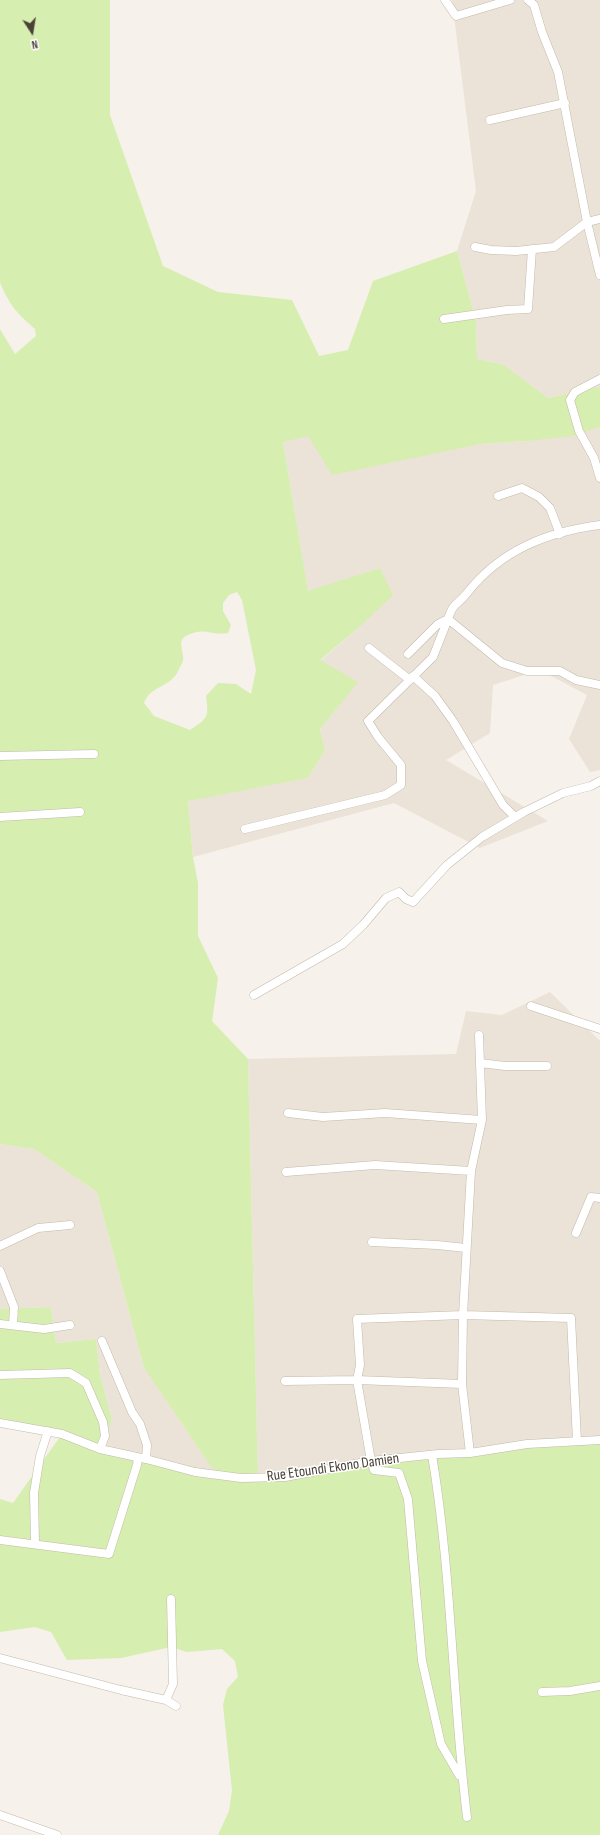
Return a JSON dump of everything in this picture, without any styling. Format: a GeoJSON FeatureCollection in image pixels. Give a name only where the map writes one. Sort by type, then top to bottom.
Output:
{"type":"FeatureCollection","features":[{"type":"Feature","properties":{"kind":"street"},"geometry":{"type":"LineString","coordinates":[[445,0],[456,16],[510,0]]}},
{"type":"Feature","properties":{"kind":"street"},"geometry":{"type":"LineString","coordinates":[[528,0],[534,5],[542,32],[558,72],[587,222],[600,275]]}},
{"type":"Feature","properties":{"kind":"street"},"geometry":{"type":"LineString","coordinates":[[490,120],[565,103]]}},
{"type":"Feature","properties":{"kind":"street"},"geometry":{"type":"LineString","coordinates":[[475,247],[491,250],[554,247],[587,222],[600,219]]}},
{"type":"Feature","properties":{"kind":"street"},"geometry":{"type":"LineString","coordinates":[[444,318],[507,310],[528,309],[532,249]]}},
{"type":"Feature","properties":{"kind":"street"},"geometry":{"type":"LineString","coordinates":[[600,380],[575,392],[570,400],[579,430],[594,458],[600,478]]}},
{"type":"Feature","properties":{"kind":"street"},"geometry":{"type":"LineString","coordinates":[[498,496],[522,488],[539,497],[550,508],[560,534]]}},
{"type":"Feature","properties":{"kind":"street"},"geometry":{"type":"LineString","coordinates":[[245,829],[385,796],[401,785],[401,765],[378,737],[368,721],[434,657],[453,606],[466,595],[492,565],[510,553],[536,541],[571,529],[600,525]]}},
{"type":"Feature","properties":{"kind":"street"},"geometry":{"type":"LineString","coordinates":[[408,654],[438,624],[448,620]]}},
{"type":"Feature","properties":{"kind":"street"},"geometry":{"type":"LineString","coordinates":[[448,620],[502,663],[527,671],[560,672],[576,680],[600,685]]}},
{"type":"Feature","properties":{"kind":"street"},"geometry":{"type":"LineString","coordinates":[[369,648],[435,696],[449,714],[503,805],[515,817]]}},
{"type":"Feature","properties":{"kind":"street"},"geometry":{"type":"LineString","coordinates":[[0,756],[94,754]]}},
{"type":"Feature","properties":{"kind":"street"},"geometry":{"type":"LineString","coordinates":[[254,995],[343,944],[364,924],[386,898],[399,892],[406,899],[413,902],[447,865],[482,837],[515,817],[563,793],[591,786],[600,781]]}},
{"type":"Feature","properties":{"kind":"street"},"geometry":{"type":"LineString","coordinates":[[0,816],[80,812]]}},
{"type":"Feature","properties":{"kind":"street"},"geometry":{"type":"LineString","coordinates":[[531,1006],[600,1029]]}},
{"type":"Feature","properties":{"kind":"street"},"geometry":{"type":"LineString","coordinates":[[470,1453],[462,1384],[463,1315],[472,1171],[482,1120],[479,1034]]}},
{"type":"Feature","properties":{"kind":"street"},"geometry":{"type":"LineString","coordinates":[[480,1063],[504,1066],[547,1066]]}},
{"type":"Feature","properties":{"kind":"street"},"geometry":{"type":"LineString","coordinates":[[288,1113],[323,1118],[385,1113],[482,1120]]}},
{"type":"Feature","properties":{"kind":"street"},"geometry":{"type":"LineString","coordinates":[[286,1172],[375,1165],[472,1171]]}},
{"type":"Feature","properties":{"kind":"street"},"geometry":{"type":"LineString","coordinates":[[576,1233],[591,1198],[600,1198]]}},
{"type":"Feature","properties":{"kind":"street"},"geometry":{"type":"LineString","coordinates":[[0,1246],[38,1228],[70,1226]]}},
{"type":"Feature","properties":{"kind":"street"},"geometry":{"type":"LineString","coordinates":[[372,1242],[407,1243],[466,1248]]}},
{"type":"Feature","properties":{"kind":"street"},"geometry":{"type":"LineString","coordinates":[[0,1271],[14,1307],[13,1325]]}},
{"type":"Feature","properties":{"kind":"street"},"geometry":{"type":"LineString","coordinates":[[459,1775],[441,1744],[422,1662],[408,1499],[399,1473],[374,1470],[371,1462],[357,1380],[360,1365],[357,1319],[463,1315],[571,1318],[577,1441]]}},
{"type":"Feature","properties":{"kind":"street"},"geometry":{"type":"LineString","coordinates":[[0,1324],[44,1329],[70,1325]]}},
{"type":"Feature","properties":{"kind":"street"},"geometry":{"type":"LineString","coordinates":[[0,1540],[35,1543],[109,1554],[137,1465],[142,1458],[147,1445],[102,1341]]}},
{"type":"Feature","properties":{"kind":"street"},"geometry":{"type":"LineString","coordinates":[[0,1375],[70,1373],[86,1383],[103,1422],[105,1436],[100,1449]]}},
{"type":"Feature","properties":{"kind":"street"},"geometry":{"type":"LineString","coordinates":[[285,1381],[357,1380],[462,1384]]}},
{"type":"Feature","properties":{"kind":"street","name":"Rue Etoundi Ekono Damien"},"geometry":{"type":"LineString","coordinates":[[0,1422],[62,1434],[100,1449],[195,1472],[258,1479],[284,1477],[371,1462],[432,1455],[470,1453],[527,1444],[600,1440]]}},
{"type":"Feature","properties":{"kind":"street"},"geometry":{"type":"LineString","coordinates":[[35,1543],[34,1493],[40,1456],[48,1431]]}},
{"type":"Feature","properties":{"kind":"street"},"geometry":{"type":"LineString","coordinates":[[432,1455],[445,1550],[456,1699],[467,1817]]}},
{"type":"Feature","properties":{"kind":"street"},"geometry":{"type":"LineString","coordinates":[[166,1700],[172,1684],[171,1599]]}},
{"type":"Feature","properties":{"kind":"street"},"geometry":{"type":"LineString","coordinates":[[0,1658],[121,1690],[166,1700],[176,1706]]}},
{"type":"Feature","properties":{"kind":"street"},"geometry":{"type":"LineString","coordinates":[[542,1692],[570,1691],[600,1686]]}},
{"type":"Feature","properties":{"kind":"street"},"geometry":{"type":"LineString","coordinates":[[0,1815],[57,1835]]}},
{"type":"Feature","properties":{"kind":"shaded area"},"geometry":{"type":"Polygon","coordinates":[[[452,0],[600,0],[600,388],[592,388],[548,398],[504,365],[477,359],[476,321],[457,251],[476,191],[452,0]]]}},
{"type":"Feature","properties":{"kind":"shaded area"},"geometry":{"type":"Polygon","coordinates":[[[600,427],[600,770],[590,772],[569,739],[587,695],[540,670],[493,685],[490,733],[446,760],[548,821],[480,848],[394,803],[193,857],[188,800],[308,778],[325,750],[320,729],[357,682],[320,661],[357,629],[380,568],[308,592],[283,442],[308,435],[480,444],[527,441],[600,427]]]}},
{"type":"Feature","properties":{"kind":"shaded area"},"geometry":{"type":"Polygon","coordinates":[[[550,992],[600,1041],[600,1441],[258,1479],[248,1059],[456,1054],[466,1011],[502,1015],[550,992]]]}},
{"type":"Feature","properties":{"kind":"shaded area"},"geometry":{"type":"Polygon","coordinates":[[[0,1144],[34,1149],[97,1192],[144,1368],[217,1475],[100,1449],[112,1420],[100,1375],[96,1339],[56,1343],[51,1307],[0,1309],[0,1144]]]}},
{"type":"Feature","properties":{"kind":"green space"},"geometry":{"type":"Polygon","coordinates":[[[0,0],[110,0],[110,115],[163,266],[218,292],[292,300],[319,356],[348,350],[373,281],[457,251],[476,321],[477,359],[504,365],[548,398],[592,388],[600,388],[600,427],[572,436],[480,444],[332,475],[308,436],[283,442],[308,591],[380,568],[393,595],[357,629],[320,660],[358,682],[320,729],[325,750],[308,778],[188,801],[193,857],[198,883],[198,936],[218,978],[212,1021],[248,1059],[258,1478],[371,1461],[600,1441],[600,1835],[218,1835],[229,1811],[232,1790],[223,1705],[227,1689],[238,1677],[235,1661],[222,1649],[187,1652],[171,1647],[121,1658],[67,1660],[51,1632],[35,1627],[0,1632],[0,1499],[13,1503],[62,1434],[0,1423],[0,1309],[51,1307],[56,1343],[96,1339],[100,1375],[112,1420],[100,1449],[216,1474],[144,1368],[97,1192],[34,1149],[0,1144],[0,329],[15,354],[36,336],[35,329],[14,308],[0,282],[0,0]],[[237,592],[229,595],[223,603],[223,611],[231,625],[228,633],[222,634],[203,631],[193,633],[183,638],[181,644],[183,661],[176,675],[168,682],[154,690],[144,703],[154,716],[190,730],[201,723],[206,717],[206,696],[218,683],[236,684],[251,694],[256,670],[242,600],[237,592]]]}}]}
